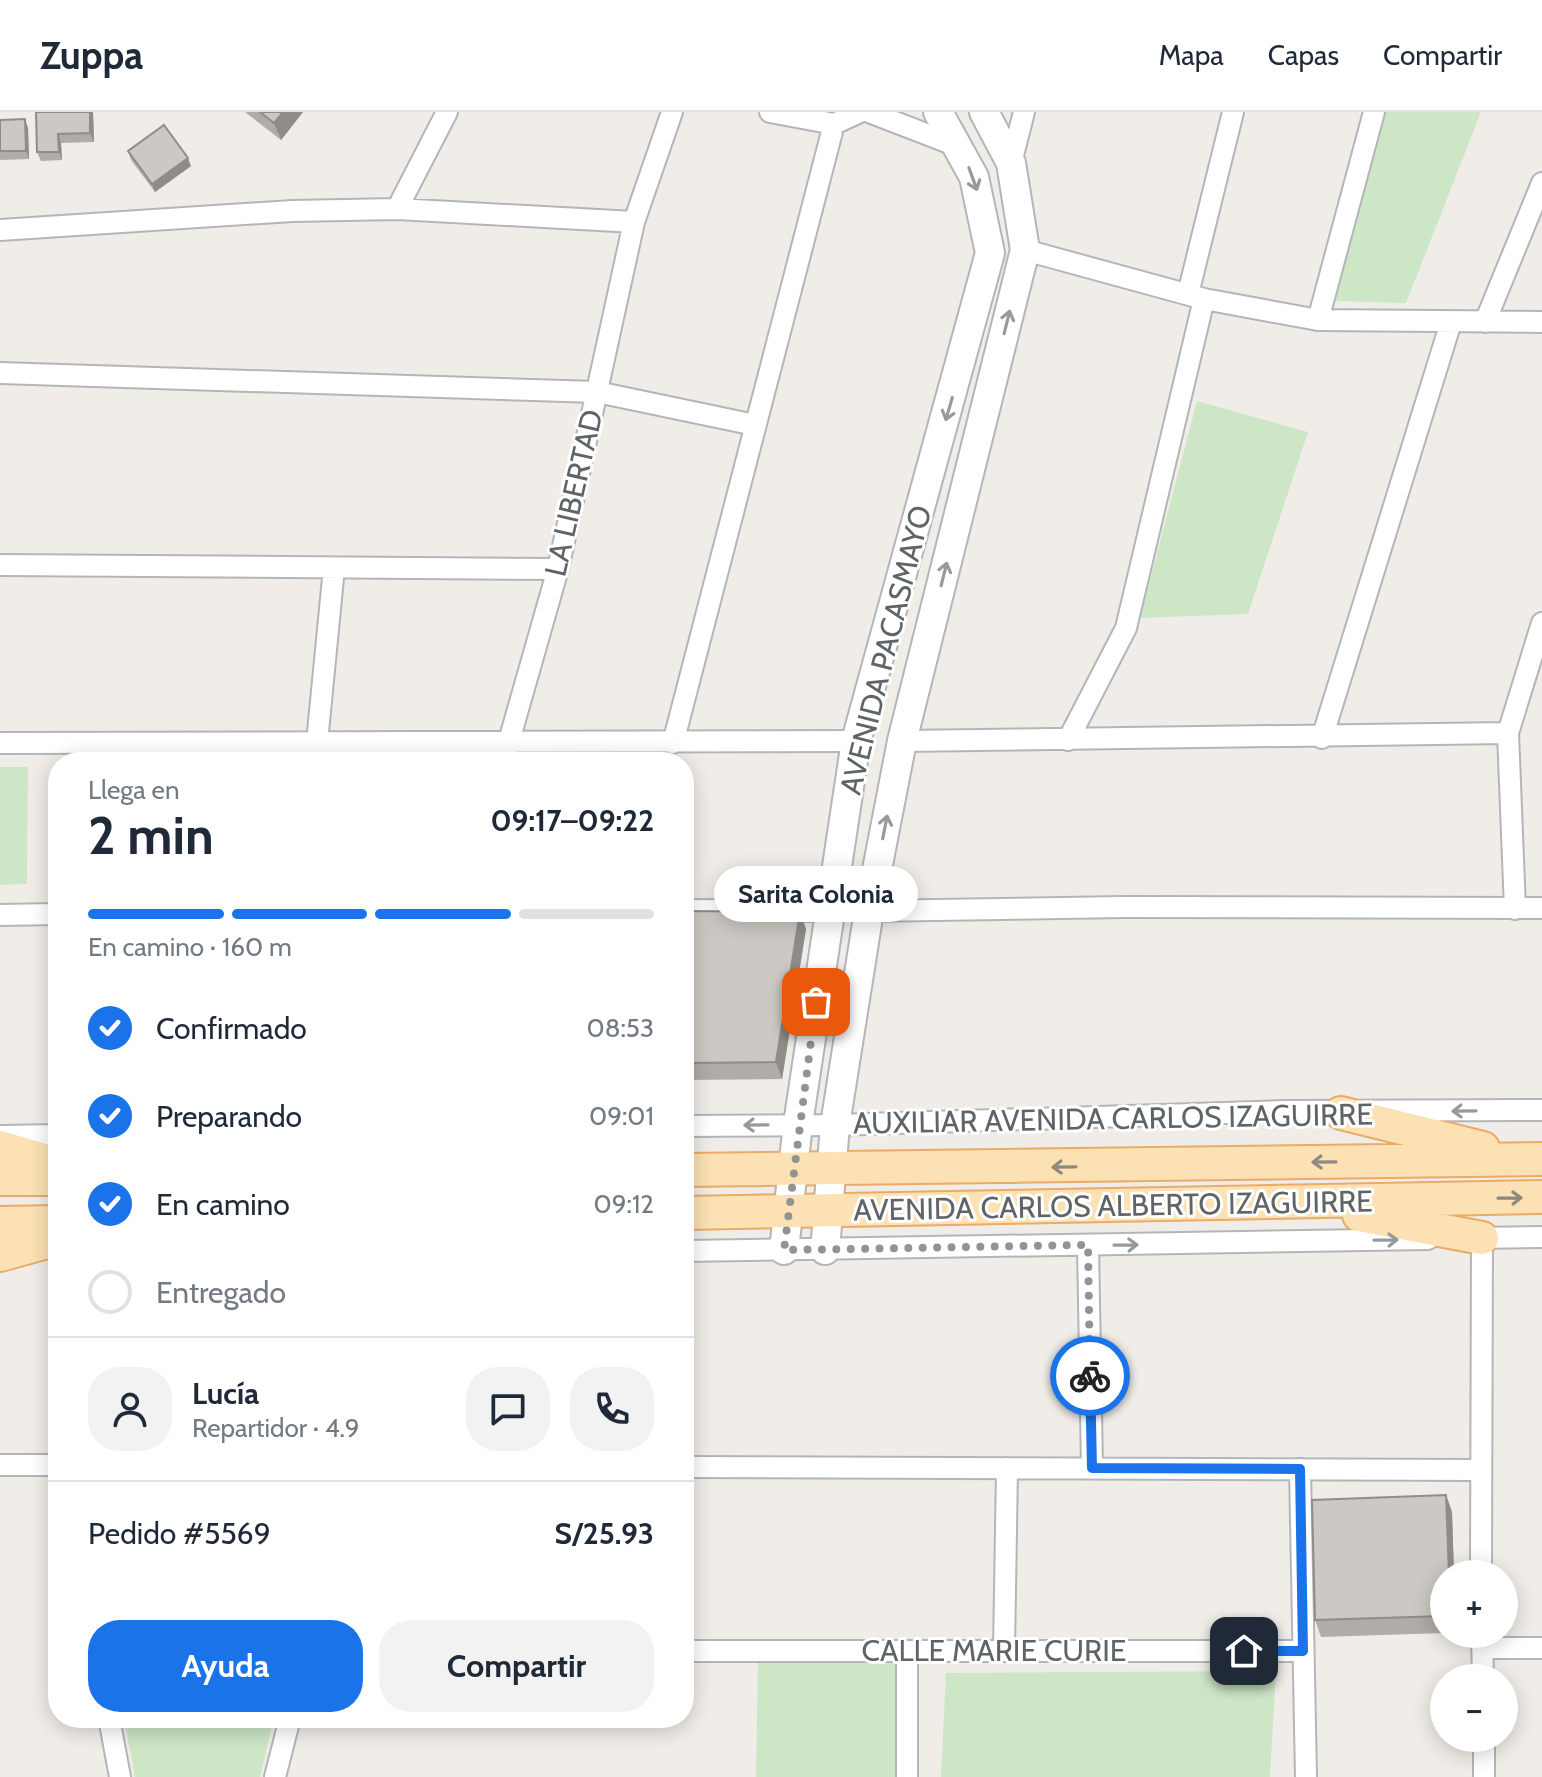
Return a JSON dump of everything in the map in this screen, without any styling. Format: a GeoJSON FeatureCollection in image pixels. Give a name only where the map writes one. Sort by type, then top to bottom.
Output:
{"type":"FeatureCollection","features":[{"type":"Feature","properties":{"kind":"main road","name":"AVENIDA PACASMAYO"},"geometry":{"type":"LineString","coordinates":[[784,1250],[798,1124],[856,741],[990,253],[974,177],[938,112]]}},
{"type":"Feature","properties":{"kind":"main road","name":"AVENIDA PACASMAYO"},"geometry":{"type":"LineString","coordinates":[[825,1250],[835,1125],[869,911],[902,741],[1025,250],[1011,163],[984,112]]}},
{"type":"Feature","properties":{"kind":"main road"},"geometry":{"type":"LineString","coordinates":[[960,369],[993,377]]}},
{"type":"Feature","properties":{"kind":"main road"},"geometry":{"type":"LineString","coordinates":[[1341,1113],[1536,1159]]}},
{"type":"Feature","properties":{"kind":"main road"},"geometry":{"type":"LineString","coordinates":[[0,1147],[48,1161]]}},
{"type":"Feature","properties":{"kind":"main road","name":"AVENIDA CARLOS ALBERTO IZAGUIRRE"},"geometry":{"type":"LineString","coordinates":[[694,1170],[829,1171],[1536,1159]]}},
{"type":"Feature","properties":{"kind":"main road"},"geometry":{"type":"LineString","coordinates":[[0,1179],[48,1179]]}},
{"type":"Feature","properties":{"kind":"main road","name":"AVENIDA CARLOS ALBERTO IZAGUIRRE"},"geometry":{"type":"LineString","coordinates":[[694,1213],[827,1213],[1542,1197]]}},
{"type":"Feature","properties":{"kind":"main road"},"geometry":{"type":"LineString","coordinates":[[1293,1202],[1482,1238]]}},
{"type":"Feature","properties":{"kind":"main road"},"geometry":{"type":"LineString","coordinates":[[0,1223],[48,1222]]}},
{"type":"Feature","properties":{"kind":"main road"},"geometry":{"type":"LineString","coordinates":[[0,1255],[48,1242]]}},
{"type":"Feature","properties":{"kind":"street"},"geometry":{"type":"LineString","coordinates":[[397,209],[447,112]]}},
{"type":"Feature","properties":{"kind":"street","name":"LA LIBERTAD"},"geometry":{"type":"LineString","coordinates":[[505,752],[558,569],[634,222],[672,112]]}},
{"type":"Feature","properties":{"kind":"street"},"geometry":{"type":"LineString","coordinates":[[770,112],[834,124],[860,112]]}},
{"type":"Feature","properties":{"kind":"street"},"geometry":{"type":"LineString","coordinates":[[869,112],[957,146]]}},
{"type":"Feature","properties":{"kind":"street"},"geometry":{"type":"LineString","coordinates":[[1011,163],[1024,112]]}},
{"type":"Feature","properties":{"kind":"street"},"geometry":{"type":"LineString","coordinates":[[1068,740],[1126,628],[1233,112]]}},
{"type":"Feature","properties":{"kind":"street"},"geometry":{"type":"LineString","coordinates":[[1318,320],[1374,112]]}},
{"type":"Feature","properties":{"kind":"street"},"geometry":{"type":"LineString","coordinates":[[673,743],[834,124]]}},
{"type":"Feature","properties":{"kind":"street"},"geometry":{"type":"LineString","coordinates":[[1485,322],[1542,183]]}},
{"type":"Feature","properties":{"kind":"street"},"geometry":{"type":"LineString","coordinates":[[0,230],[292,211],[397,209],[634,222]]}},
{"type":"Feature","properties":{"kind":"street"},"geometry":{"type":"LineString","coordinates":[[1025,250],[1196,296],[1318,320],[1542,322]]}},
{"type":"Feature","properties":{"kind":"street"},"geometry":{"type":"LineString","coordinates":[[1322,738],[1451,322]]}},
{"type":"Feature","properties":{"kind":"street"},"geometry":{"type":"LineString","coordinates":[[0,373],[597,392],[755,425]]}},
{"type":"Feature","properties":{"kind":"street"},"geometry":{"type":"LineString","coordinates":[[0,565],[558,569]]}},
{"type":"Feature","properties":{"kind":"street"},"geometry":{"type":"LineString","coordinates":[[317,742],[334,568]]}},
{"type":"Feature","properties":{"kind":"street"},"geometry":{"type":"LineString","coordinates":[[1515,909],[1508,733],[1542,623]]}},
{"type":"Feature","properties":{"kind":"street"},"geometry":{"type":"LineString","coordinates":[[902,741],[1322,738],[1508,733]]}},
{"type":"Feature","properties":{"kind":"street"},"geometry":{"type":"LineString","coordinates":[[0,743],[856,741]]}},
{"type":"Feature","properties":{"kind":"street"},"geometry":{"type":"LineString","coordinates":[[869,911],[1124,907],[1542,908]]}},
{"type":"Feature","properties":{"kind":"street"},"geometry":{"type":"LineString","coordinates":[[694,910],[830,911]]}},
{"type":"Feature","properties":{"kind":"street"},"geometry":{"type":"LineString","coordinates":[[0,915],[48,914]]}},
{"type":"Feature","properties":{"kind":"street","name":"AUXILIAR AVENIDA CARLOS IZAGUIRRE"},"geometry":{"type":"LineString","coordinates":[[694,1126],[835,1125],[1287,1111],[1542,1110]]}},
{"type":"Feature","properties":{"kind":"street"},"geometry":{"type":"LineString","coordinates":[[0,1136],[48,1135]]}},
{"type":"Feature","properties":{"kind":"street"},"geometry":{"type":"LineString","coordinates":[[694,1251],[1542,1237]]}},
{"type":"Feature","properties":{"kind":"street"},"geometry":{"type":"LineString","coordinates":[[1481,1560],[1482,1238]]}},
{"type":"Feature","properties":{"kind":"street"},"geometry":{"type":"LineString","coordinates":[[1088,1245],[1092,1468]]}},
{"type":"Feature","properties":{"kind":"street"},"geometry":{"type":"LineString","coordinates":[[0,1255],[48,1255]]}},
{"type":"Feature","properties":{"kind":"street"},"geometry":{"type":"LineString","coordinates":[[0,1465],[48,1465]]}},
{"type":"Feature","properties":{"kind":"street"},"geometry":{"type":"LineString","coordinates":[[694,1467],[1479,1470]]}},
{"type":"Feature","properties":{"kind":"street"},"geometry":{"type":"LineString","coordinates":[[1004,1651],[1007,1468]]}},
{"type":"Feature","properties":{"kind":"street"},"geometry":{"type":"LineString","coordinates":[[1300,1469],[1306,1777]]}},
{"type":"Feature","properties":{"kind":"street"},"geometry":{"type":"LineString","coordinates":[[1518,1645],[1542,1648]]}},
{"type":"Feature","properties":{"kind":"street","name":"CALLE MARIE CURIE"},"geometry":{"type":"LineString","coordinates":[[694,1651],[1303,1651]]}},
{"type":"Feature","properties":{"kind":"street"},"geometry":{"type":"LineString","coordinates":[[907,1651],[907,1777]]}},
{"type":"Feature","properties":{"kind":"street"},"geometry":{"type":"LineString","coordinates":[[111,1728],[120,1777]]}},
{"type":"Feature","properties":{"kind":"street"},"geometry":{"type":"LineString","coordinates":[[275,1777],[287,1728]]}},
{"type":"Feature","properties":{"kind":"street"},"geometry":{"type":"LineString","coordinates":[[1484,1752],[1484,1777]]}},
{"type":"Feature","properties":{"kind":"green space"},"geometry":{"type":"Polygon","coordinates":[[[1386,112],[1481,112],[1406,303],[1335,301],[1386,112]]]}},
{"type":"Feature","properties":{"kind":"green space"},"geometry":{"type":"Polygon","coordinates":[[[1197,401],[1308,432],[1248,614],[1140,618],[1197,401]]]}},
{"type":"Feature","properties":{"kind":"green space"},"geometry":{"type":"Polygon","coordinates":[[[0,767],[28,767],[27,884],[0,885],[0,767]]]}},
{"type":"Feature","properties":{"kind":"green space"},"geometry":{"type":"Polygon","coordinates":[[[758,1656],[897,1656],[898,1777],[756,1777],[758,1656]]]}},
{"type":"Feature","properties":{"kind":"green space"},"geometry":{"type":"Polygon","coordinates":[[[1276,1671],[1270,1777],[941,1777],[946,1673],[1276,1671]]]}},
{"type":"Feature","properties":{"kind":"green space"},"geometry":{"type":"Polygon","coordinates":[[[126,1728],[272,1728],[260,1777],[135,1777],[126,1728]]]}},
{"type":"Feature","properties":{"kind":"building"},"geometry":{"type":"Polygon","coordinates":[[[36,112],[90,112],[90,133],[58,134],[59,152],[37,152],[36,112]]]}},
{"type":"Feature","properties":{"kind":"building"},"geometry":{"type":"Polygon","coordinates":[[[260,112],[283,112],[274,123],[260,112]]]}},
{"type":"Feature","properties":{"kind":"building"},"geometry":{"type":"Polygon","coordinates":[[[25,119],[26,151],[0,151],[0,120],[25,119]]]}},
{"type":"Feature","properties":{"kind":"building"},"geometry":{"type":"Polygon","coordinates":[[[164,125],[188,158],[152,184],[128,151],[164,125]]]}},
{"type":"Feature","properties":{"kind":"building"},"geometry":{"type":"Polygon","coordinates":[[[694,911],[800,912],[776,1062],[694,1063],[694,911]]]}},
{"type":"Feature","properties":{"kind":"building"},"geometry":{"type":"Polygon","coordinates":[[[1446,1495],[1448,1560],[1430,1560],[1430,1616],[1315,1620],[1312,1500],[1446,1495]]]}},
{"type":"Feature","properties":{"kind":"way so far"},"geometry":{"type":"LineString","coordinates":[[816,1002],[784,1250],[1088,1245],[1090,1376]]}},
{"type":"Feature","properties":{"kind":"place","name":"Sarita Colonia"},"geometry":{"type":"Point","coordinates":[816,1002]}},
{"type":"Feature","properties":{"kind":"route"},"geometry":{"type":"LineString","coordinates":[[1090,1376],[1092,1468],[1300,1469],[1303,1651],[1244,1651]]}}]}
